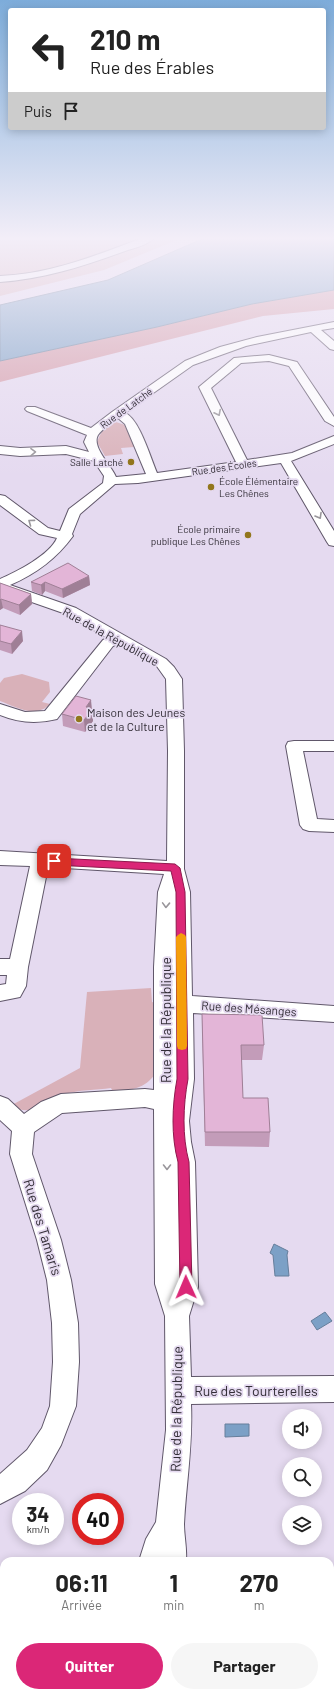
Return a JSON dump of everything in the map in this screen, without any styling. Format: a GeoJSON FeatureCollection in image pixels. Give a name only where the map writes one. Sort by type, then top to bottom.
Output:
{"type":"FeatureCollection","features":[{"type":"Feature","properties":{"kind":"street","name":"Rue de Latché"},"geometry":{"type":"LineString","coordinates":[[110,481],[107,471],[92,448],[90,442],[93,433],[116,414],[189,363],[246,342],[334,325]]}},
{"type":"Feature","properties":{"kind":"street"},"geometry":{"type":"LineString","coordinates":[[313,328],[334,347]]}},
{"type":"Feature","properties":{"kind":"street"},"geometry":{"type":"LineString","coordinates":[[243,464],[205,387],[238,360],[269,358],[293,364],[329,420],[334,423]]}},
{"type":"Feature","properties":{"kind":"street"},"geometry":{"type":"LineString","coordinates":[[211,381],[256,462]]}},
{"type":"Feature","properties":{"kind":"street"},"geometry":{"type":"LineString","coordinates":[[31,409],[93,433]]}},
{"type":"Feature","properties":{"kind":"street"},"geometry":{"type":"LineString","coordinates":[[116,414],[125,417],[130,423],[153,476]]}},
{"type":"Feature","properties":{"kind":"street"},"geometry":{"type":"LineString","coordinates":[[66,450],[93,433]]}},
{"type":"Feature","properties":{"kind":"street","name":"Rue des Écoles"},"geometry":{"type":"LineString","coordinates":[[110,481],[138,479],[290,458],[334,440]]}},
{"type":"Feature","properties":{"kind":"street"},"geometry":{"type":"LineString","coordinates":[[0,450],[20,452],[66,450],[76,451],[98,458]]}},
{"type":"Feature","properties":{"kind":"street"},"geometry":{"type":"LineString","coordinates":[[290,458],[294,473],[334,520]]}},
{"type":"Feature","properties":{"kind":"street"},"geometry":{"type":"LineString","coordinates":[[0,585],[48,557],[61,544],[66,536],[74,512],[106,488],[110,481]]}},
{"type":"Feature","properties":{"kind":"street"},"geometry":{"type":"LineString","coordinates":[[0,499],[44,530],[66,536]]}},
{"type":"Feature","properties":{"kind":"street"},"geometry":{"type":"LineString","coordinates":[[316,500],[334,542]]}},
{"type":"Feature","properties":{"kind":"street","name":"Rue de la République"},"geometry":{"type":"LineString","coordinates":[[0,585],[71,611],[161,662],[169,670],[174,679],[176,752],[175,868],[180,892],[173,1004],[183,1079],[167,1100],[168,1284],[176,1316],[178,1390],[178,1437],[170,1526],[172,1557]]}},
{"type":"Feature","properties":{"kind":"street"},"geometry":{"type":"LineString","coordinates":[[0,709],[13,715],[29,718],[40,718],[51,715],[108,643],[118,638]]}},
{"type":"Feature","properties":{"kind":"street"},"geometry":{"type":"LineString","coordinates":[[334,746],[294,746],[309,825],[334,826]]}},
{"type":"Feature","properties":{"kind":"street"},"geometry":{"type":"LineString","coordinates":[[0,858],[175,868]]}},
{"type":"Feature","properties":{"kind":"street"},"geometry":{"type":"LineString","coordinates":[[0,993],[13,991],[16,986],[9,967],[40,861]]}},
{"type":"Feature","properties":{"kind":"street","name":"Rue des Mésanges"},"geometry":{"type":"LineString","coordinates":[[173,1004],[334,1014]]}},
{"type":"Feature","properties":{"kind":"street"},"geometry":{"type":"LineString","coordinates":[[0,1106],[23,1127],[49,1108],[61,1104],[145,1098],[167,1100]]}},
{"type":"Feature","properties":{"kind":"street","name":"Rue des Tamaris"},"geometry":{"type":"LineString","coordinates":[[0,1490],[15,1481],[37,1460],[52,1436],[63,1406],[66,1362],[65,1323],[59,1280],[49,1240],[21,1154],[23,1127]]}},
{"type":"Feature","properties":{"kind":"street","name":"Rue des Tourterelles"},"geometry":{"type":"LineString","coordinates":[[178,1390],[334,1389]]}},
{"type":"Feature","properties":{"kind":"street","name":"Rue de la République"},"geometry":{"type":"LineString","coordinates":[[154,1557],[156,1549],[170,1526]]}},
{"type":"Feature","properties":{"kind":"shaded area"},"geometry":{"type":"Polygon","coordinates":[[[193,318],[254,318],[0,382],[0,361],[193,318]]]}},
{"type":"Feature","properties":{"kind":"shaded area"},"geometry":{"type":"Polygon","coordinates":[[[116,422],[125,425],[134,447],[121,448],[123,454],[105,456],[97,442],[104,429],[116,422]]]}},
{"type":"Feature","properties":{"kind":"shaded area"},"geometry":{"type":"Polygon","coordinates":[[[22,674],[49,682],[50,692],[42,702],[50,704],[39,711],[32,711],[19,709],[0,701],[0,683],[4,678],[22,674]]]}},
{"type":"Feature","properties":{"kind":"shaded area"},"geometry":{"type":"Polygon","coordinates":[[[151,988],[152,1002],[155,1003],[156,1073],[147,1083],[137,1088],[113,1092],[111,1088],[82,1091],[56,1096],[33,1109],[19,1109],[10,1106],[80,1068],[87,992],[151,988]]]}},
{"type":"Feature","properties":{"kind":"water"},"geometry":{"type":"Polygon","coordinates":[[[0,318],[193,318],[157,327],[0,361],[0,318]]]}},
{"type":"Feature","properties":{"kind":"water"},"geometry":{"type":"Polygon","coordinates":[[[274,1244],[288,1251],[289,1276],[275,1276],[273,1255],[270,1253],[274,1244]]]}},
{"type":"Feature","properties":{"kind":"water"},"geometry":{"type":"Polygon","coordinates":[[[325,1312],[332,1321],[317,1330],[311,1321],[325,1312]]]}},
{"type":"Feature","properties":{"kind":"water"},"geometry":{"type":"Polygon","coordinates":[[[225,1424],[249,1424],[249,1436],[225,1437],[225,1424]]]}},
{"type":"Feature","properties":{"kind":"building"},"geometry":{"type":"Polygon","coordinates":[[[68,563],[89,576],[62,589],[45,582],[41,585],[31,582],[68,563]]]}},
{"type":"Feature","properties":{"kind":"building"},"geometry":{"type":"Polygon","coordinates":[[[0,583],[31,594],[19,605],[1,599],[0,600],[0,583]]]}},
{"type":"Feature","properties":{"kind":"building"},"geometry":{"type":"Polygon","coordinates":[[[0,625],[22,631],[11,644],[0,641],[0,625]]]}},
{"type":"Feature","properties":{"kind":"building"},"geometry":{"type":"Polygon","coordinates":[[[76,696],[91,700],[86,707],[93,709],[84,720],[62,714],[76,696]]]}},
{"type":"Feature","properties":{"kind":"building"},"geometry":{"type":"Polygon","coordinates":[[[202,1014],[262,1015],[264,1045],[241,1045],[243,1098],[268,1098],[270,1132],[205,1132],[202,1014]]]}},
{"type":"Feature","properties":{"kind":"slow traffic"},"geometry":{"type":"LineString","coordinates":[[181,937],[182,1046]]}},
{"type":"Feature","properties":{"kind":"place","name":"Salle Latché"},"geometry":{"type":"Point","coordinates":[131,462]}},
{"type":"Feature","properties":{"kind":"place","name":"École Élémentaire Les Chênes"},"geometry":{"type":"Point","coordinates":[211,487]}},
{"type":"Feature","properties":{"kind":"place","name":"École primaire publique Les Chênes"},"geometry":{"type":"Point","coordinates":[248,535]}},
{"type":"Feature","properties":{"kind":"place","name":"Maison des Jeunes et de la Culture"},"geometry":{"type":"Point","coordinates":[79,719]}},
{"type":"Feature","properties":{"kind":"route"},"geometry":{"type":"LineString","coordinates":[[54,861],[175,868],[180,892],[183,1079],[179,1099],[180,1150],[184,1162],[186,1287]]}}]}
